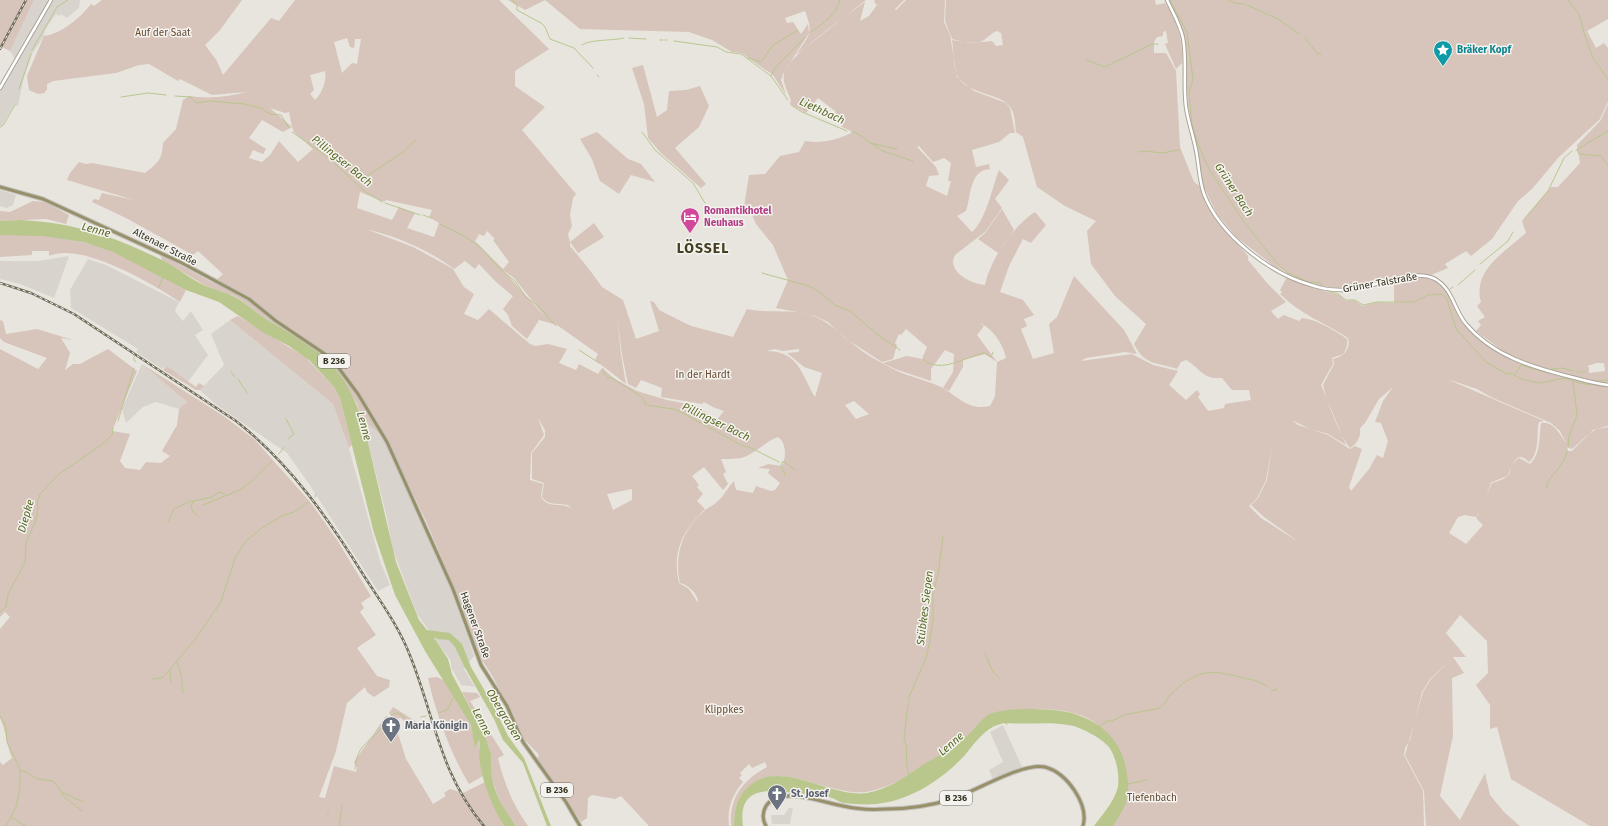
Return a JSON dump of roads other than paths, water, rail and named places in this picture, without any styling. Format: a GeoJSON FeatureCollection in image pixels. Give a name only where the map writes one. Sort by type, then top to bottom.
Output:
{"type":"FeatureCollection","features":[{"type":"Feature","properties":{"kind":"main road"},"geometry":{"type":"LineString","coordinates":[[0,88],[51,0]]}},
{"type":"Feature","properties":{"kind":"main road","name":"Grüner Talstraße"},"geometry":{"type":"LineString","coordinates":[[1167,0],[1180,27],[1183,39],[1186,107],[1202,188],[1215,215],[1239,243],[1286,275],[1305,284],[1322,288],[1348,290],[1413,276],[1431,278],[1448,290],[1460,316],[1468,326],[1510,358],[1535,368],[1608,385]]}},
{"type":"Feature","properties":{"kind":"main road","name":"Altenaer Straße"},"geometry":{"type":"LineString","coordinates":[[0,187],[43,199],[172,258],[204,277],[249,299],[276,322],[329,357],[343,372],[390,449],[445,571]]}},
{"type":"Feature","properties":{"kind":"main road","name":"Hagener Straße"},"geometry":{"type":"LineString","coordinates":[[445,571],[481,666],[508,706],[522,742],[563,798],[580,826]]}},
{"type":"Feature","properties":{"kind":"main road","name":"B 236"},"geometry":{"type":"LineString","coordinates":[[766,826],[763,817],[764,809],[774,798],[781,796],[816,799],[843,806],[884,809],[901,808],[949,800],[1023,769],[1041,767],[1056,772],[1077,795],[1085,813],[1082,826]]}},
{"type":"Feature","properties":{"kind":"water","name":"Lenne"},"geometry":{"type":"Polygon","coordinates":[[[21,220],[59,224],[93,232],[109,237],[160,259],[202,284],[241,300],[263,317],[313,348],[334,367],[349,389],[363,421],[396,562],[419,620],[427,630],[450,633],[462,644],[471,667],[493,705],[508,736],[524,758],[551,826],[547,826],[523,763],[503,740],[494,719],[455,647],[449,640],[437,639],[436,637],[433,640],[435,639],[448,659],[452,674],[486,738],[491,754],[492,778],[495,789],[499,800],[516,826],[504,826],[495,810],[484,782],[479,754],[480,741],[479,740],[475,748],[471,725],[425,651],[395,595],[374,533],[340,398],[334,387],[310,361],[289,346],[264,333],[219,302],[186,290],[113,252],[84,242],[43,236],[0,235],[0,221],[21,220]]]}},
{"type":"Feature","properties":{"kind":"water"},"geometry":{"type":"Polygon","coordinates":[[[1021,709],[1053,710],[1072,713],[1094,722],[1110,735],[1121,753],[1125,763],[1128,779],[1125,805],[1113,826],[1094,826],[1113,800],[1118,785],[1118,773],[1115,761],[1111,750],[1105,743],[1090,733],[1073,726],[1045,723],[1007,723],[1008,725],[1004,723],[986,731],[965,755],[947,772],[913,794],[889,802],[860,804],[843,803],[832,798],[780,791],[759,792],[751,796],[746,802],[743,812],[743,826],[734,826],[734,815],[738,800],[748,787],[760,779],[774,776],[790,777],[853,793],[867,793],[875,791],[898,781],[941,755],[967,736],[988,715],[1000,711],[1021,709]]]}},
{"type":"Feature","properties":{"kind":"waterway","name":"Grüner Bach"},"geometry":{"type":"LineString","coordinates":[[32,50],[57,7],[68,0]]}},
{"type":"Feature","properties":{"kind":"waterway"},"geometry":{"type":"LineString","coordinates":[[513,0],[513,2],[517,4],[517,10],[541,23],[545,27],[550,39],[574,48],[593,68]]}},
{"type":"Feature","properties":{"kind":"waterway"},"geometry":{"type":"LineString","coordinates":[[811,32],[832,15],[840,0]]}},
{"type":"Feature","properties":{"kind":"waterway","name":"Grüner Bach"},"geometry":{"type":"LineString","coordinates":[[1170,0],[1187,32],[1193,79],[1189,93],[1192,124],[1198,144],[1209,169],[1244,222],[1277,263],[1288,273],[1309,282],[1320,283],[1322,286]]}},
{"type":"Feature","properties":{"kind":"waterway"},"geometry":{"type":"LineString","coordinates":[[1228,0],[1235,3],[1244,4]]}},
{"type":"Feature","properties":{"kind":"waterway"},"geometry":{"type":"LineString","coordinates":[[1568,0],[1579,14],[1593,58],[1608,79]]}},
{"type":"Feature","properties":{"kind":"waterway"},"geometry":{"type":"LineString","coordinates":[[1247,5],[1278,19],[1299,34]]}},
{"type":"Feature","properties":{"kind":"waterway"},"geometry":{"type":"LineString","coordinates":[[748,58],[761,62],[773,45],[797,31]]}},
{"type":"Feature","properties":{"kind":"waterway"},"geometry":{"type":"LineString","coordinates":[[771,76],[775,68],[805,37]]}},
{"type":"Feature","properties":{"kind":"waterway","name":"Liethbach"},"geometry":{"type":"LineString","coordinates":[[582,45],[596,41],[624,38]]}},
{"type":"Feature","properties":{"kind":"waterway","name":"Liethbach"},"geometry":{"type":"LineString","coordinates":[[629,38],[646,39]]}},
{"type":"Feature","properties":{"kind":"waterway"},"geometry":{"type":"LineString","coordinates":[[1305,38],[1318,54],[1321,54]]}},
{"type":"Feature","properties":{"kind":"waterway","name":"Liethbach"},"geometry":{"type":"LineString","coordinates":[[674,41],[717,47],[726,52],[741,54],[771,76],[788,100]]}},
{"type":"Feature","properties":{"kind":"waterway"},"geometry":{"type":"LineString","coordinates":[[1086,60],[1105,67],[1152,44],[1158,44]]}},
{"type":"Feature","properties":{"kind":"waterway","name":"Grüner Bach"},"geometry":{"type":"LineString","coordinates":[[19,89],[31,54]]}},
{"type":"Feature","properties":{"kind":"waterway","name":"Pillingser Bach"},"geometry":{"type":"LineString","coordinates":[[121,97],[148,93],[166,95]]}},
{"type":"Feature","properties":{"kind":"waterway","name":"Pillingser Bach"},"geometry":{"type":"LineString","coordinates":[[175,96],[191,97],[196,103],[210,101],[245,104],[261,108],[270,114],[281,115],[289,128]]}},
{"type":"Feature","properties":{"kind":"waterway","name":"Grüner Bach"},"geometry":{"type":"LineString","coordinates":[[1,127],[15,105]]}},
{"type":"Feature","properties":{"kind":"waterway","name":"Liethbach"},"geometry":{"type":"LineString","coordinates":[[791,105],[802,112],[847,131]]}},
{"type":"Feature","properties":{"kind":"waterway"},"geometry":{"type":"LineString","coordinates":[[1576,150],[1608,131]]}},
{"type":"Feature","properties":{"kind":"waterway","name":"Pillingser Bach"},"geometry":{"type":"LineString","coordinates":[[292,132],[328,157],[363,190],[382,202]]}},
{"type":"Feature","properties":{"kind":"waterway"},"geometry":{"type":"LineString","coordinates":[[642,132],[655,150],[693,183],[705,203]]}},
{"type":"Feature","properties":{"kind":"waterway","name":"Liethbach"},"geometry":{"type":"LineString","coordinates":[[853,132],[883,151],[913,161]]}},
{"type":"Feature","properties":{"kind":"waterway"},"geometry":{"type":"LineString","coordinates":[[361,180],[403,152],[416,140]]}},
{"type":"Feature","properties":{"kind":"waterway"},"geometry":{"type":"LineString","coordinates":[[870,143],[897,149]]}},
{"type":"Feature","properties":{"kind":"waterway"},"geometry":{"type":"LineString","coordinates":[[1138,152],[1145,151],[1162,153],[1179,150]]}},
{"type":"Feature","properties":{"kind":"waterway"},"geometry":{"type":"LineString","coordinates":[[1577,150],[1579,154],[1601,156],[1608,166]]}},
{"type":"Feature","properties":{"kind":"waterway"},"geometry":{"type":"LineString","coordinates":[[1525,218],[1548,191],[1564,158],[1572,151]]}},
{"type":"Feature","properties":{"kind":"waterway","name":"Pillingser Bach"},"geometry":{"type":"LineString","coordinates":[[385,203],[420,215]]}},
{"type":"Feature","properties":{"kind":"waterway","name":"Pillingser Bach"},"geometry":{"type":"LineString","coordinates":[[423,215],[431,218]]}},
{"type":"Feature","properties":{"kind":"waterway","name":"Pillingser Bach"},"geometry":{"type":"LineString","coordinates":[[440,224],[466,237],[480,247],[502,271],[515,281],[525,296],[540,308],[556,326]]}},
{"type":"Feature","properties":{"kind":"waterway"},"geometry":{"type":"LineString","coordinates":[[1480,264],[1508,241],[1513,232]]}},
{"type":"Feature","properties":{"kind":"waterway"},"geometry":{"type":"LineString","coordinates":[[1458,285],[1475,270]]}},
{"type":"Feature","properties":{"kind":"waterway"},"geometry":{"type":"LineString","coordinates":[[762,273],[809,286],[818,291],[835,305],[850,311],[878,335],[900,350]]}},
{"type":"Feature","properties":{"kind":"waterway","name":"Diepke"},"geometry":{"type":"LineString","coordinates":[[159,287],[163,277]]}},
{"type":"Feature","properties":{"kind":"waterway","name":"Grüner Bach"},"geometry":{"type":"LineString","coordinates":[[1328,291],[1338,294],[1346,300],[1355,300],[1363,305],[1377,302],[1414,302],[1428,295],[1441,294],[1447,299],[1456,329],[1486,362],[1507,374],[1511,373],[1521,379],[1539,383],[1565,378],[1591,385]]}},
{"type":"Feature","properties":{"kind":"waterway","name":"Pillingser Bach"},"geometry":{"type":"LineString","coordinates":[[579,350],[599,363]]}},
{"type":"Feature","properties":{"kind":"waterway"},"geometry":{"type":"LineString","coordinates":[[924,360],[930,364],[945,365],[984,353],[991,357],[993,352]]}},
{"type":"Feature","properties":{"kind":"waterway","name":"Diepke"},"geometry":{"type":"LineString","coordinates":[[134,356],[134,360],[136,362]]}},
{"type":"Feature","properties":{"kind":"waterway"},"geometry":{"type":"LineString","coordinates":[[1515,374],[1521,365],[1548,373]]}},
{"type":"Feature","properties":{"kind":"waterway","name":"Diepke"},"geometry":{"type":"LineString","coordinates":[[118,421],[134,368]]}},
{"type":"Feature","properties":{"kind":"waterway"},"geometry":{"type":"LineString","coordinates":[[1552,369],[1562,368],[1573,371]]}},
{"type":"Feature","properties":{"kind":"waterway","name":"Pillingser Bach"},"geometry":{"type":"LineString","coordinates":[[603,369],[605,375]]}},
{"type":"Feature","properties":{"kind":"waterway"},"geometry":{"type":"LineString","coordinates":[[231,372],[235,377]]}},
{"type":"Feature","properties":{"kind":"waterway"},"geometry":{"type":"LineString","coordinates":[[1576,372],[1586,372]]}},
{"type":"Feature","properties":{"kind":"waterway","name":"Pillingser Bach"},"geometry":{"type":"LineString","coordinates":[[607,377],[614,379],[626,387]]}},
{"type":"Feature","properties":{"kind":"waterway"},"geometry":{"type":"LineString","coordinates":[[238,379],[243,387]]}},
{"type":"Feature","properties":{"kind":"waterway","name":"Grüner Bach"},"geometry":{"type":"LineString","coordinates":[[1596,381],[1608,380]]}},
{"type":"Feature","properties":{"kind":"waterway"},"geometry":{"type":"LineString","coordinates":[[1568,447],[1569,437],[1577,415],[1573,381]]}},
{"type":"Feature","properties":{"kind":"waterway"},"geometry":{"type":"LineString","coordinates":[[244,388],[247,393]]}},
{"type":"Feature","properties":{"kind":"waterway","name":"Pillingser Bach"},"geometry":{"type":"LineString","coordinates":[[628,388],[643,398],[646,405],[673,409],[681,412],[741,445],[751,448],[779,462]]}},
{"type":"Feature","properties":{"kind":"waterway"},"geometry":{"type":"LineString","coordinates":[[286,419],[294,434],[288,439]]}},
{"type":"Feature","properties":{"kind":"waterway","name":"Diepke"},"geometry":{"type":"LineString","coordinates":[[0,612],[6,607],[8,594],[25,562],[26,543],[36,520],[38,507],[37,503],[40,494],[59,474],[104,443],[112,435],[113,428]]}},
{"type":"Feature","properties":{"kind":"waterway"},"geometry":{"type":"LineString","coordinates":[[279,454],[284,447]]}},
{"type":"Feature","properties":{"kind":"waterway"},"geometry":{"type":"LineString","coordinates":[[1547,488],[1547,483],[1564,460],[1567,451]]}},
{"type":"Feature","properties":{"kind":"waterway"},"geometry":{"type":"LineString","coordinates":[[203,505],[240,490],[252,481],[272,461]]}},
{"type":"Feature","properties":{"kind":"waterway","name":"Pillingser Bach"},"geometry":{"type":"LineString","coordinates":[[785,475],[781,465],[783,461],[795,470]]}},
{"type":"Feature","properties":{"kind":"waterway"},"geometry":{"type":"LineString","coordinates":[[197,515],[193,512],[191,506],[194,501],[212,497],[219,492],[225,494]]}},
{"type":"Feature","properties":{"kind":"waterway"},"geometry":{"type":"LineString","coordinates":[[168,522],[174,509],[194,501]]}},
{"type":"Feature","properties":{"kind":"waterway"},"geometry":{"type":"LineString","coordinates":[[152,679],[162,678],[167,673],[196,638],[221,602],[235,558],[246,541],[262,528],[282,516],[294,512],[308,502]]}},
{"type":"Feature","properties":{"kind":"waterway","name":"Stübkes Siepen"},"geometry":{"type":"LineString","coordinates":[[909,702],[909,697],[926,658],[929,645],[933,620],[933,594],[938,574],[943,537]]}},
{"type":"Feature","properties":{"kind":"waterway"},"geometry":{"type":"LineString","coordinates":[[985,654],[993,672],[1000,679]]}},
{"type":"Feature","properties":{"kind":"waterway"},"geometry":{"type":"LineString","coordinates":[[177,663],[181,674],[183,693]]}},
{"type":"Feature","properties":{"kind":"waterway"},"geometry":{"type":"LineString","coordinates":[[170,670],[171,682]]}},
{"type":"Feature","properties":{"kind":"waterway","name":"Tiefenbach"},"geometry":{"type":"LineString","coordinates":[[1099,727],[1107,721],[1112,721],[1124,715],[1160,708],[1170,695],[1181,685],[1203,673],[1211,672],[1229,674],[1258,682],[1268,687]]}},
{"type":"Feature","properties":{"kind":"waterway","name":"Tiefenbach"},"geometry":{"type":"LineString","coordinates":[[1271,691],[1277,689]]}},
{"type":"Feature","properties":{"kind":"waterway"},"geometry":{"type":"LineString","coordinates":[[439,713],[448,709],[454,696]]}},
{"type":"Feature","properties":{"kind":"waterway","name":"Stübkes Siepen"},"geometry":{"type":"LineString","coordinates":[[908,705],[904,740],[909,774]]}},
{"type":"Feature","properties":{"kind":"waterway"},"geometry":{"type":"LineString","coordinates":[[391,715],[397,713],[402,715],[408,722],[414,722]]}},
{"type":"Feature","properties":{"kind":"waterway","name":"Diepke"},"geometry":{"type":"LineString","coordinates":[[0,716],[6,727],[7,742],[20,769],[20,788],[16,807],[6,826]]}},
{"type":"Feature","properties":{"kind":"waterway"},"geometry":{"type":"LineString","coordinates":[[421,717],[426,716]]}},
{"type":"Feature","properties":{"kind":"waterway"},"geometry":{"type":"LineString","coordinates":[[355,769],[362,747],[380,730],[388,719]]}},
{"type":"Feature","properties":{"kind":"waterway"},"geometry":{"type":"LineString","coordinates":[[21,771],[24,771],[38,779],[53,781],[64,797],[82,811]]}},
{"type":"Feature","properties":{"kind":"waterway"},"geometry":{"type":"LineString","coordinates":[[1128,784],[1147,780]]}},
{"type":"Feature","properties":{"kind":"waterway"},"geometry":{"type":"LineString","coordinates":[[62,792],[83,802]]}},
{"type":"Feature","properties":{"kind":"waterway"},"geometry":{"type":"LineString","coordinates":[[339,826],[342,806]]}},
{"type":"Feature","properties":{"kind":"waterway"},"geometry":{"type":"LineString","coordinates":[[11,817],[26,826]]}},
{"type":"Feature","properties":{"kind":"railway"},"geometry":{"type":"LineString","coordinates":[[0,49],[26,0]]}},
{"type":"Feature","properties":{"kind":"railway"},"geometry":{"type":"LineString","coordinates":[[0,283],[31,293],[74,314],[236,421],[256,438],[292,475],[324,515],[385,608],[407,647],[448,766],[457,786],[469,806],[484,826]]}},
{"type":"Feature","properties":{"kind":"place","name":"Bräker Kopf"},"geometry":{"type":"Point","coordinates":[1443,67]}},
{"type":"Feature","properties":{"kind":"place","name":"Romantikhotel Neuhaus"},"geometry":{"type":"Point","coordinates":[690,234]}},
{"type":"Feature","properties":{"kind":"place","name":"Maria Königin"},"geometry":{"type":"Point","coordinates":[391,743]}},
{"type":"Feature","properties":{"kind":"place","name":"St. Josef"},"geometry":{"type":"Point","coordinates":[777,811]}},
{"type":"Feature","properties":{"kind":"district","name":"LÖSSEL"},"geometry":{"type":"Point","coordinates":[703,248]}},
{"type":"Feature","properties":{"kind":"park label","name":"Auf der Saat"},"geometry":{"type":"Point","coordinates":[163,33]}},
{"type":"Feature","properties":{"kind":"park label","name":"In der Hardt"},"geometry":{"type":"Point","coordinates":[703,375]}},
{"type":"Feature","properties":{"kind":"park label","name":"Klippkes"},"geometry":{"type":"Point","coordinates":[724,710]}},
{"type":"Feature","properties":{"kind":"water label","name":"Obergraben"},"geometry":{"type":"Point","coordinates":[504,715]}}]}
